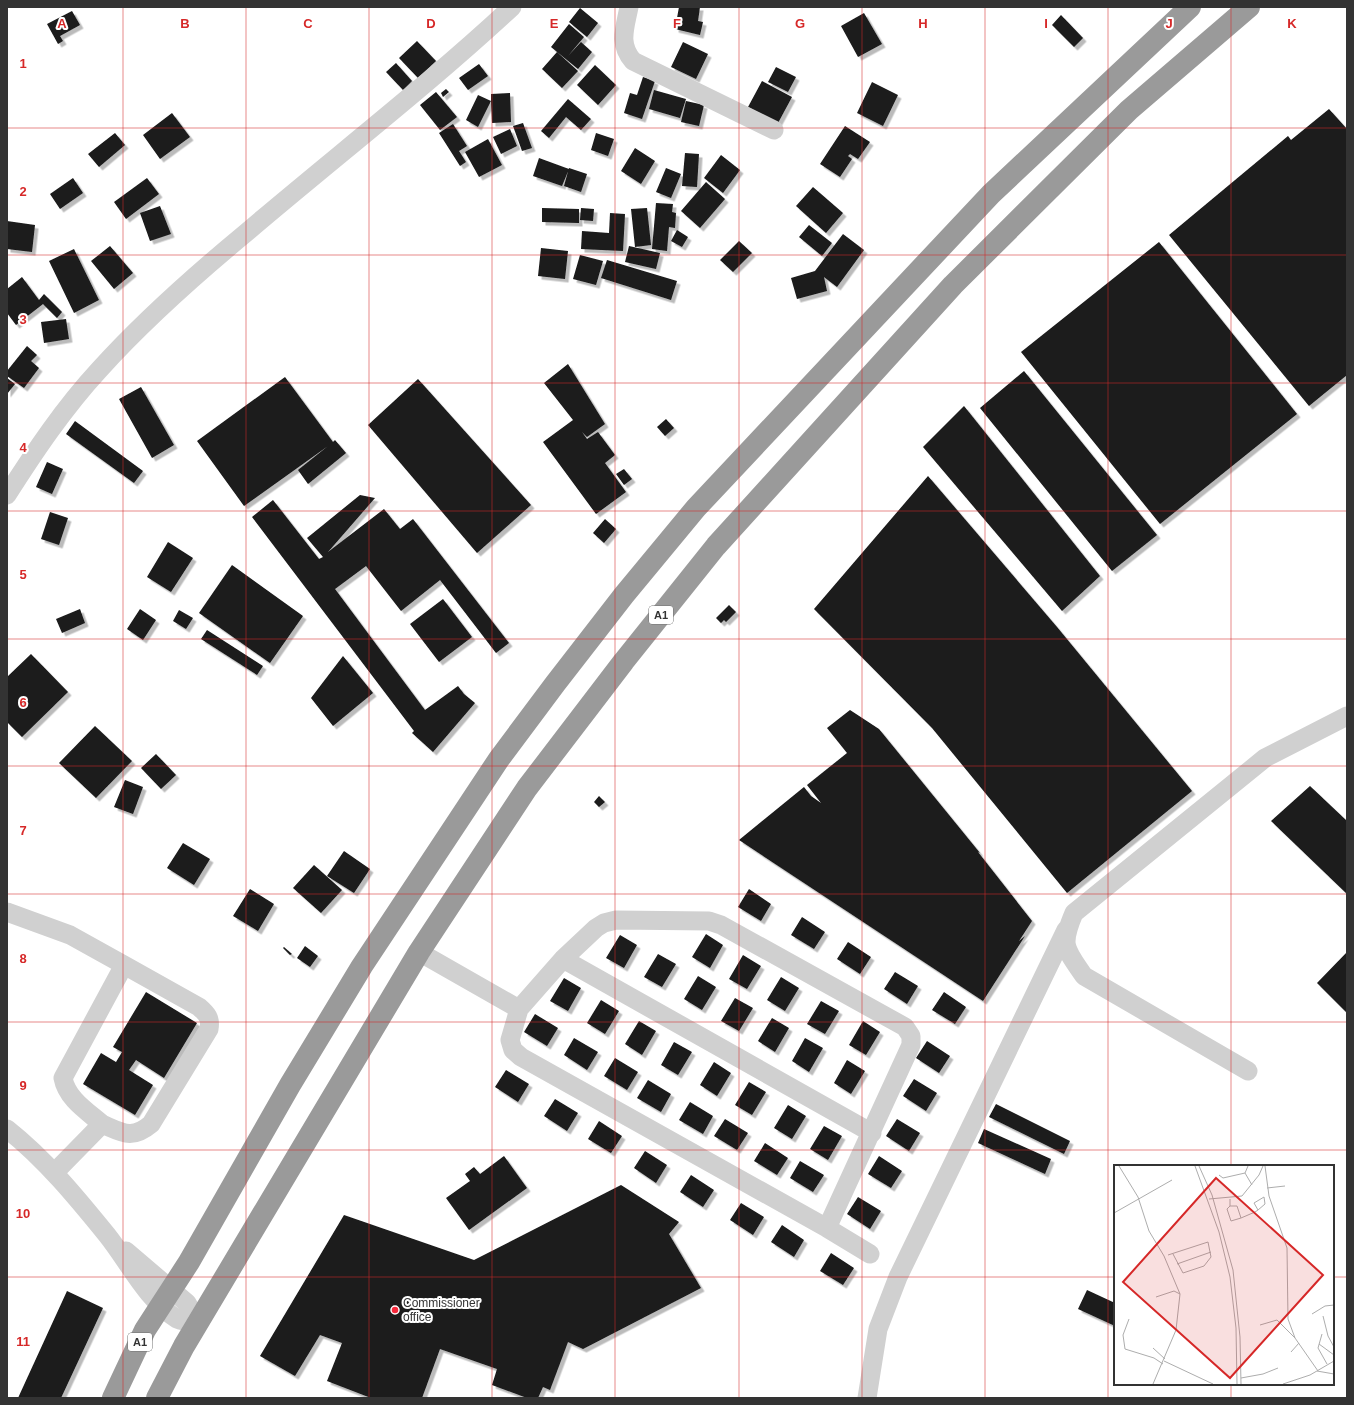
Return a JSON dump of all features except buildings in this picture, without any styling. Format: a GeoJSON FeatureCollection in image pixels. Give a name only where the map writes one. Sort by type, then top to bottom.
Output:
{"type":"FeatureCollection","features":[{"type":"Feature","properties":{"kind":"highway","name":"A1"},"geometry":{"type":"LineString","coordinates":[[113,1398],[145,1330],[362,966],[499,759],[624,595],[696,508],[991,194],[1190,7]]}},
{"type":"Feature","properties":{"kind":"highway","name":"A1"},"geometry":{"type":"LineString","coordinates":[[157,1398],[198,1322],[419,952],[527,788],[624,661],[716,546],[953,285],[1129,110],[1249,7]]}},
{"type":"Feature","properties":{"kind":"street"},"geometry":{"type":"LineString","coordinates":[[7,495],[44,436],[99,370],[176,291],[321,168],[466,50],[512,7]]}},
{"type":"Feature","properties":{"kind":"street"},"geometry":{"type":"LineString","coordinates":[[629,7],[623,43],[626,53],[633,61],[774,130]]}},
{"type":"Feature","properties":{"kind":"street"},"geometry":{"type":"LineString","coordinates":[[867,1398],[878,1329],[898,1277],[1074,913],[1265,758],[1347,716]]}},
{"type":"Feature","properties":{"kind":"street"},"geometry":{"type":"LineString","coordinates":[[7,912],[70,935],[124,965],[199,1007],[206,1013],[210,1021],[209,1029],[151,1124],[134,1134],[123,1134],[102,1124],[70,1097],[65,1088],[63,1078],[124,965]]}},
{"type":"Feature","properties":{"kind":"street"},"geometry":{"type":"LineString","coordinates":[[1074,913],[1066,933],[1067,951],[1084,976],[1248,1071]]}},
{"type":"Feature","properties":{"kind":"street"},"geometry":{"type":"LineString","coordinates":[[827,1228],[872,1133],[911,1045],[911,1036],[904,1027],[728,929],[709,921],[616,920],[610,921],[596,928],[563,959],[520,1008],[510,1040],[513,1050],[521,1058],[827,1228],[870,1254]]}},
{"type":"Feature","properties":{"kind":"street"},"geometry":{"type":"LineString","coordinates":[[419,952],[520,1008]]}},
{"type":"Feature","properties":{"kind":"street"},"geometry":{"type":"LineString","coordinates":[[563,959],[872,1133]]}},
{"type":"Feature","properties":{"kind":"street"},"geometry":{"type":"LineString","coordinates":[[54,1173],[102,1124]]}},
{"type":"Feature","properties":{"kind":"street"},"geometry":{"type":"LineString","coordinates":[[7,1129],[32,1150],[54,1173],[108,1236],[166,1297],[187,1303],[198,1322]]}},
{"type":"Feature","properties":{"kind":"place","name":"Commissioner office"},"geometry":{"type":"Point","coordinates":[395,1310]}}]}
